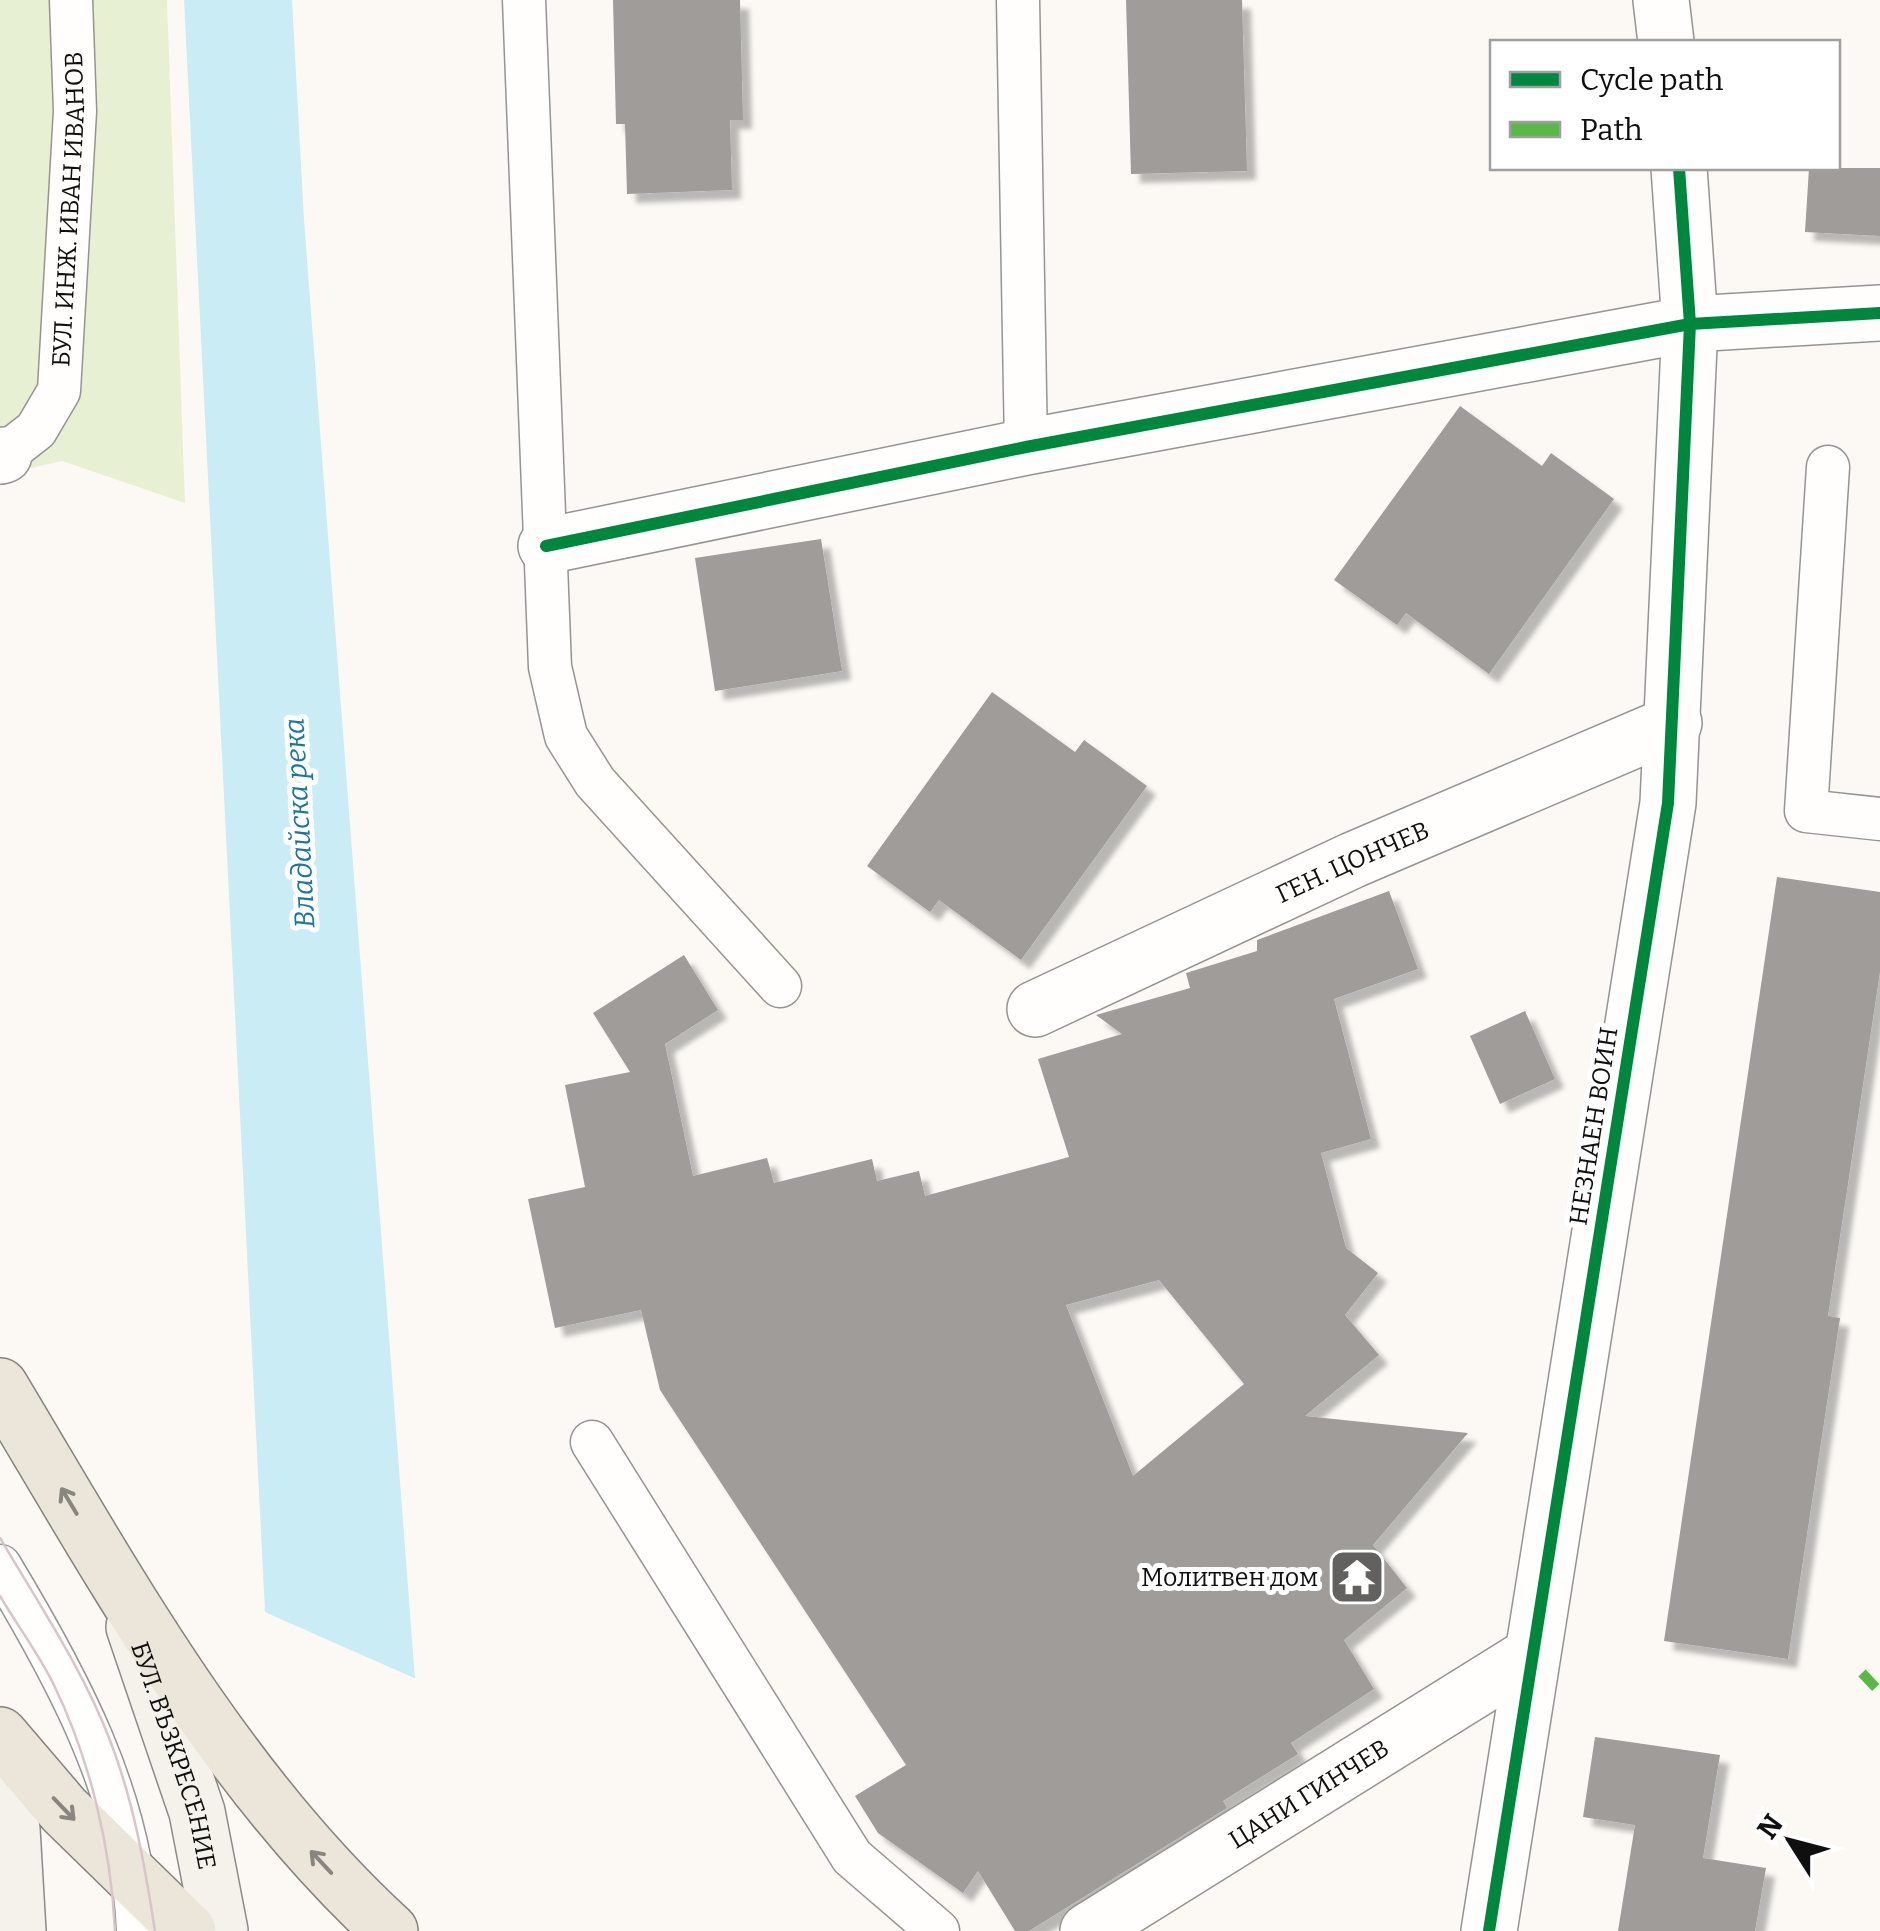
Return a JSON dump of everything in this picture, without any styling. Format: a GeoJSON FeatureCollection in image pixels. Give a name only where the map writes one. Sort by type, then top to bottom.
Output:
{"type":"FeatureCollection","features":[{"type":"Feature","properties":{"kind":"main road"},"geometry":{"type":"LineString","coordinates":[[0,1386],[119,1584],[292,1830],[390,1931]]}},
{"type":"Feature","properties":{"kind":"main road","name":"БУЛ. ВЪЗКРЕСЕНИЕ"},"geometry":{"type":"LineString","coordinates":[[119,1584],[197,1812],[220,1931]]}},
{"type":"Feature","properties":{"kind":"main road"},"geometry":{"type":"LineString","coordinates":[[0,1735],[64,1810],[135,1905],[188,1931]]}},
{"type":"Feature","properties":{"kind":"main road"},"geometry":{"type":"LineString","coordinates":[[0,1772],[12,1829],[18,1931]]}},
{"type":"Feature","properties":{"kind":"street"},"geometry":{"type":"LineString","coordinates":[[1661,0],[1666,40]]}},
{"type":"Feature","properties":{"kind":"street","name":"НЕЗНАЕН ВОИН"},"geometry":{"type":"LineString","coordinates":[[1489,1931],[1668,803],[1690,324],[1679,170]]}},
{"type":"Feature","properties":{"kind":"street"},"geometry":{"type":"LineString","coordinates":[[546,546],[1026,448],[1690,324],[1880,313]]}},
{"type":"Feature","properties":{"kind":"street","name":"ГЕН. ЦОНЧЕВ"},"geometry":{"type":"LineString","coordinates":[[1035,1009],[1353,860],[1674,724]]}},
{"type":"Feature","properties":{"kind":"street","name":"ЦАНИ ГИНЧЕВ"},"geometry":{"type":"LineString","coordinates":[[1088,1931],[1530,1655]]}},
{"type":"Feature","properties":{"kind":"lane","name":"БУЛ. ИНЖ. ИВАН ИВАНОВ"},"geometry":{"type":"LineString","coordinates":[[2,456],[36,430],[59,391],[74,111],[71,0]]}},
{"type":"Feature","properties":{"kind":"lane"},"geometry":{"type":"LineString","coordinates":[[524,0],[550,667],[566,736],[595,782],[780,986]]}},
{"type":"Feature","properties":{"kind":"lane"},"geometry":{"type":"LineString","coordinates":[[1018,0],[1026,448]]}},
{"type":"Feature","properties":{"kind":"lane"},"geometry":{"type":"LineString","coordinates":[[1828,467],[1806,810],[1880,819]]}},
{"type":"Feature","properties":{"kind":"lane"},"geometry":{"type":"LineString","coordinates":[[592,1442],[852,1857],[938,1931]]}},
{"type":"Feature","properties":{"kind":"lane"},"geometry":{"type":"LineString","coordinates":[[0,1566],[42,1635],[100,1760],[135,1905]]}},
{"type":"Feature","properties":{"kind":"green space"},"geometry":{"type":"Polygon","coordinates":[[[0,0],[167,0],[185,503],[62,461],[0,475],[0,0]]]}},
{"type":"Feature","properties":{"kind":"water","name":"Владайска река"},"geometry":{"type":"Polygon","coordinates":[[[184,0],[292,0],[304,220],[415,1679],[423,1931],[276,1931],[265,1612],[184,0]]]}},
{"type":"Feature","properties":{"kind":"pier"},"geometry":{"type":"Polygon","coordinates":[[[260,1610],[421,1681],[428,1931],[271,1931],[260,1610]]]}},
{"type":"Feature","properties":{"kind":"building"},"geometry":{"type":"Polygon","coordinates":[[[613,0],[740,0],[743,120],[730,120],[732,190],[627,194],[625,124],[616,124],[613,0]]]}},
{"type":"Feature","properties":{"kind":"building"},"geometry":{"type":"Polygon","coordinates":[[[1126,0],[1242,0],[1247,171],[1131,174],[1126,0]]]}},
{"type":"Feature","properties":{"kind":"building"},"geometry":{"type":"Polygon","coordinates":[[[1880,168],[1880,236],[1805,232],[1809,170],[1880,168]]]}},
{"type":"Feature","properties":{"kind":"building"},"geometry":{"type":"Polygon","coordinates":[[[1460,406],[1542,466],[1551,453],[1614,499],[1489,674],[1406,613],[1397,625],[1334,580],[1460,406]]]}},
{"type":"Feature","properties":{"kind":"building"},"geometry":{"type":"Polygon","coordinates":[[[821,539],[842,671],[715,691],[695,558],[821,539]]]}},
{"type":"Feature","properties":{"kind":"building"},"geometry":{"type":"Polygon","coordinates":[[[992,692],[1075,752],[1084,740],[1147,786],[1021,960],[939,900],[930,912],[867,866],[992,692]]]}},
{"type":"Feature","properties":{"kind":"building"},"geometry":{"type":"Polygon","coordinates":[[[1777,877],[1880,892],[1880,972],[1828,1316],[1840,1318],[1788,1659],[1664,1641],[1777,877]]]}},
{"type":"Feature","properties":{"kind":"building"},"geometry":{"type":"Polygon","coordinates":[[[1389,891],[1418,969],[1334,999],[1371,1139],[1321,1153],[1346,1248],[1378,1273],[1345,1315],[1379,1355],[1305,1416],[1468,1433],[1373,1545],[1407,1588],[1344,1640],[1374,1689],[1291,1743],[1298,1754],[1223,1801],[1227,1808],[1029,1931],[1015,1931],[978,1871],[963,1893],[878,1833],[855,1796],[906,1765],[660,1390],[641,1310],[555,1328],[528,1199],[585,1187],[565,1085],[630,1072],[593,1013],[684,955],[718,1010],[665,1044],[693,1176],[767,1158],[774,1183],[872,1159],[877,1181],[919,1171],[925,1196],[1069,1157],[1038,1059],[1122,1034],[1096,1015],[1190,988],[1186,973],[1257,951],[1257,940],[1389,891]],[[1159,1280],[1066,1305],[1133,1476],[1244,1384],[1159,1280]]]}},
{"type":"Feature","properties":{"kind":"building"},"geometry":{"type":"Polygon","coordinates":[[[1525,1011],[1555,1079],[1500,1104],[1470,1036],[1525,1011]]]}},
{"type":"Feature","properties":{"kind":"building"},"geometry":{"type":"Polygon","coordinates":[[[1595,1737],[1720,1755],[1703,1858],[1766,1868],[1755,1931],[1618,1931],[1635,1825],[1583,1817],[1595,1737]]]}},
{"type":"Feature","properties":{"kind":"tram line"},"geometry":{"type":"LineString","coordinates":[[0,1538],[74,1664],[111,1743],[132,1812],[155,1931]]}},
{"type":"Feature","properties":{"kind":"tram line"},"geometry":{"type":"LineString","coordinates":[[0,1596],[47,1672],[78,1742],[103,1836],[115,1931]]}},
{"type":"Feature","properties":{"kind":"marked path"},"geometry":{"type":"LineString","coordinates":[[1862,1673],[1880,1692]]}},
{"type":"Feature","properties":{"kind":"cycle path"},"geometry":{"type":"LineString","coordinates":[[1489,1931],[1668,803],[1690,324],[1679,170]]}},
{"type":"Feature","properties":{"kind":"cycle path"},"geometry":{"type":"LineString","coordinates":[[546,546],[1026,447],[1690,324],[1880,313]]}},
{"type":"Feature","properties":{"kind":"place","name":"Молитвен дом"},"geometry":{"type":"Point","coordinates":[1357,1577]}}]}
